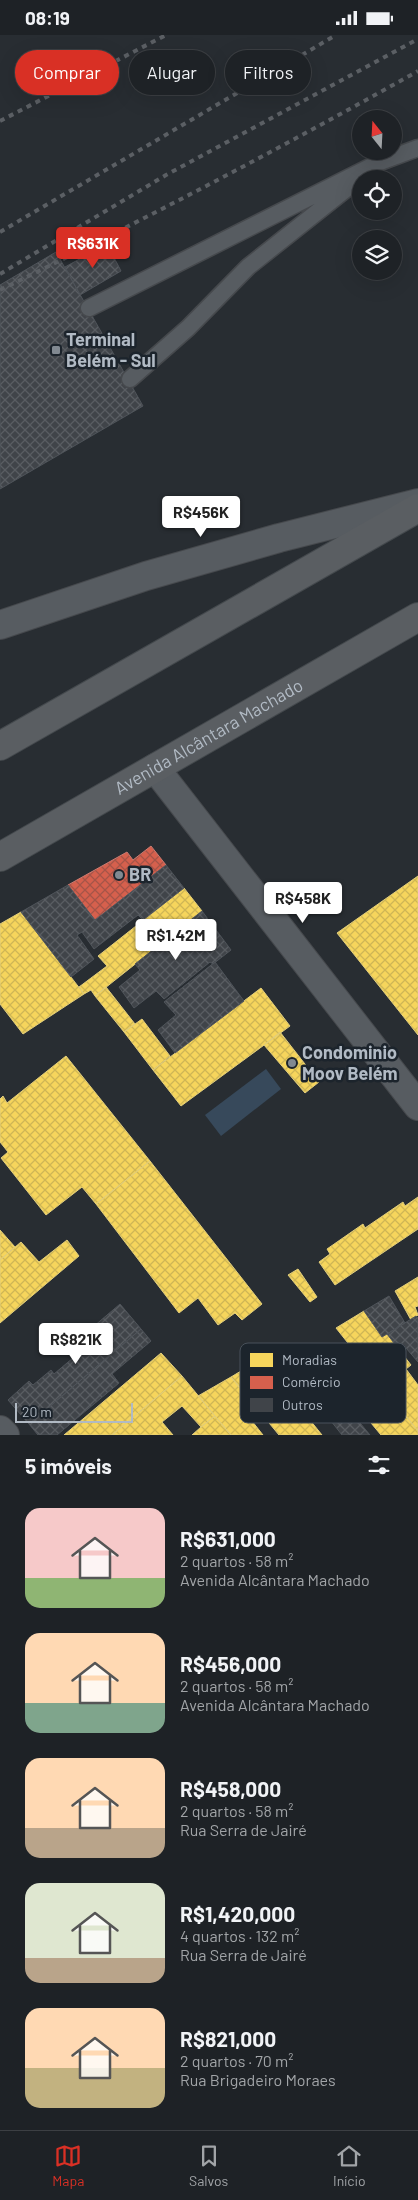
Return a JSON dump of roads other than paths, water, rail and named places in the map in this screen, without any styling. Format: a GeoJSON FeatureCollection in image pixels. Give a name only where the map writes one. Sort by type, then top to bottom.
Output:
{"type":"FeatureCollection","features":[{"type":"Feature","properties":{"kind":"highway"},"geometry":{"type":"LineString","coordinates":[[0,747],[418,508]]}},
{"type":"Feature","properties":{"kind":"highway","name":"Avenida Alcântara Machado"},"geometry":{"type":"LineString","coordinates":[[0,857],[418,617]]}},
{"type":"Feature","properties":{"kind":"street"},"geometry":{"type":"LineString","coordinates":[[0,625],[146,576],[279,538],[418,503]]}},
{"type":"Feature","properties":{"kind":"street"},"geometry":{"type":"LineString","coordinates":[[155,768],[418,1107]]}},
{"type":"Feature","properties":{"kind":"street"},"geometry":{"type":"LineString","coordinates":[[0,1429],[5,1435]]}},
{"type":"Feature","properties":{"kind":"lane"},"geometry":{"type":"LineString","coordinates":[[89,308],[380,161],[418,147]]}},
{"type":"Feature","properties":{"kind":"lane"},"geometry":{"type":"LineString","coordinates":[[130,379],[188,328],[248,267],[380,161]]}},
{"type":"Feature","properties":{"kind":"water"},"geometry":{"type":"Polygon","coordinates":[[[266,1069],[281,1089],[221,1136],[205,1115],[266,1069]]]}},
{"type":"Feature","properties":{"kind":"railway"},"geometry":{"type":"LineString","coordinates":[[0,121],[166,35]]}},
{"type":"Feature","properties":{"kind":"railway"},"geometry":{"type":"LineString","coordinates":[[0,232],[336,35]]}},
{"type":"Feature","properties":{"kind":"railway"},"geometry":{"type":"LineString","coordinates":[[0,274],[166,175],[418,39]]}},
{"type":"Feature","properties":{"kind":"railway"},"geometry":{"type":"LineString","coordinates":[[0,290],[211,183],[418,71]]}},
{"type":"Feature","properties":{"kind":"place","name":"Terminal Belém - Sul"},"geometry":{"type":"Point","coordinates":[56,350]}},
{"type":"Feature","properties":{"kind":"place","name":"BR"},"geometry":{"type":"Point","coordinates":[119,875]}},
{"type":"Feature","properties":{"kind":"place","name":"Condominio Moov Belém"},"geometry":{"type":"Point","coordinates":[292,1063]}}]}
